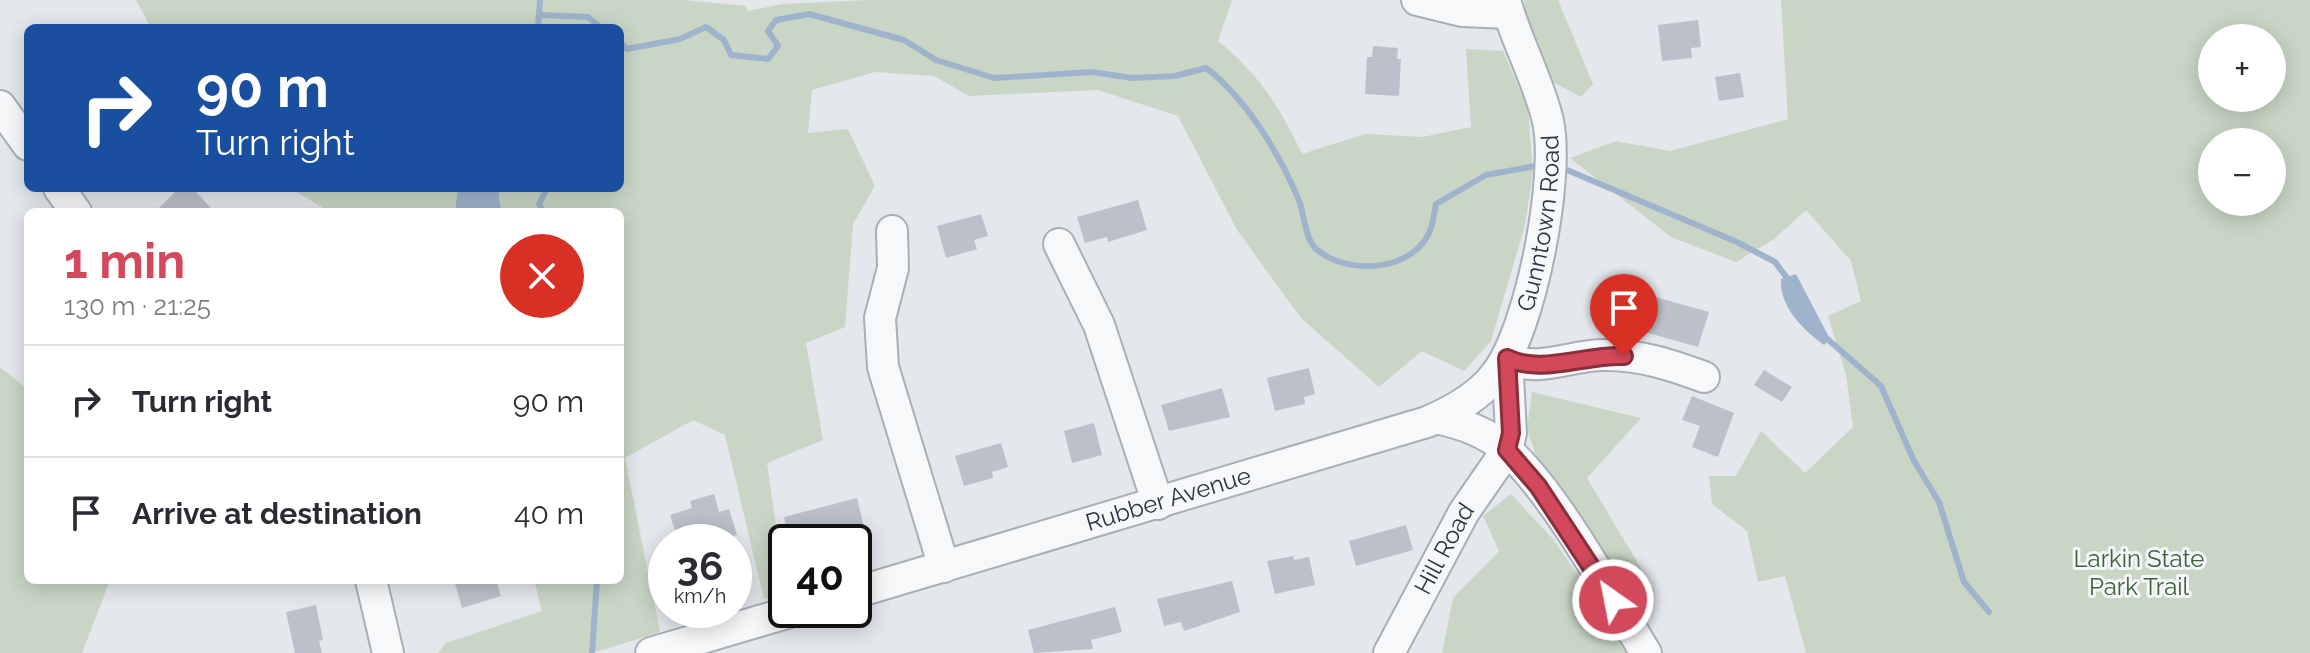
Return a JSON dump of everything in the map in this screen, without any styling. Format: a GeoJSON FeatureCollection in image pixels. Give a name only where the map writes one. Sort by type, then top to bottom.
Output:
{"type":"FeatureCollection","features":[{"type":"Feature","properties":{"kind":"street"},"geometry":{"type":"LineString","coordinates":[[1417,0],[1462,11],[1506,7]]}},
{"type":"Feature","properties":{"kind":"street","name":"Gunntown Road"},"geometry":{"type":"LineString","coordinates":[[1479,392],[1507,358],[1531,286],[1550,167],[1544,108],[1506,7]]}},
{"type":"Feature","properties":{"kind":"street"},"geometry":{"type":"LineString","coordinates":[[0,106],[24,139]]}},
{"type":"Feature","properties":{"kind":"street"},"geometry":{"type":"LineString","coordinates":[[892,231],[893,268],[880,318],[883,367],[944,567]]}},
{"type":"Feature","properties":{"kind":"street"},"geometry":{"type":"LineString","coordinates":[[1059,244],[1099,325],[1158,504]]}},
{"type":"Feature","properties":{"kind":"street"},"geometry":{"type":"LineString","coordinates":[[1507,450],[1511,433],[1507,358],[1523,366],[1602,355],[1646,356],[1704,377]]}},
{"type":"Feature","properties":{"kind":"street","name":"Rubber Avenue"},"geometry":{"type":"LineString","coordinates":[[872,588],[1436,418],[1479,392]]}},
{"type":"Feature","properties":{"kind":"street"},"geometry":{"type":"LineString","coordinates":[[1436,418],[1473,428],[1507,450],[1538,486],[1646,653]]}},
{"type":"Feature","properties":{"kind":"street","name":"Hill Road"},"geometry":{"type":"LineString","coordinates":[[1389,653],[1464,512],[1507,450]]}},
{"type":"Feature","properties":{"kind":"street"},"geometry":{"type":"LineString","coordinates":[[372,584],[388,653]]}},
{"type":"Feature","properties":{"kind":"street"},"geometry":{"type":"LineString","coordinates":[[651,653],[768,619]]}},
{"type":"Feature","properties":{"kind":"green space"},"geometry":{"type":"Polygon","coordinates":[[[136,0],[684,0],[746,6],[748,11],[783,4],[868,0],[1232,0],[1218,41],[1245,65],[1267,92],[1302,154],[1365,134],[1423,137],[1471,127],[1466,49],[1503,51],[1528,109],[1533,172],[1525,225],[1491,341],[1464,371],[1422,351],[1379,387],[1301,318],[1237,230],[1178,116],[1098,90],[969,96],[934,76],[875,72],[812,90],[808,133],[848,129],[875,186],[853,224],[845,327],[806,343],[823,440],[767,463],[776,524],[768,524],[768,598],[764,599],[752,549],[752,524],[746,524],[725,435],[693,420],[625,458],[648,572],[648,628],[659,628],[660,632],[593,653],[438,653],[446,643],[542,611],[535,584],[624,584],[624,208],[323,208],[297,192],[624,192],[624,24],[149,24],[136,0]]]}},
{"type":"Feature","properties":{"kind":"green space"},"geometry":{"type":"Polygon","coordinates":[[[1524,0],[1558,0],[1593,84],[1581,97],[1549,80],[1527,21],[1524,0]]]}},
{"type":"Feature","properties":{"kind":"green space","name":"Larkin State Park Trail"},"geometry":{"type":"Polygon","coordinates":[[[1781,0],[2310,0],[2310,653],[1806,653],[1785,576],[1758,582],[1747,531],[1712,504],[1709,476],[1736,476],[1761,431],[1805,473],[1853,427],[1846,375],[1828,316],[1861,301],[1851,261],[1806,210],[1774,239],[1736,262],[1671,237],[1570,158],[1616,141],[1670,151],[1788,119],[1781,0]]]}},
{"type":"Feature","properties":{"kind":"green space"},"geometry":{"type":"Polygon","coordinates":[[[0,367],[24,387],[24,584],[108,584],[82,653],[0,653],[0,367]]]}},
{"type":"Feature","properties":{"kind":"green space"},"geometry":{"type":"Polygon","coordinates":[[[1532,392],[1641,418],[1587,478],[1655,592],[1637,603],[1535,453],[1527,429],[1532,392]]]}},
{"type":"Feature","properties":{"kind":"green space"},"geometry":{"type":"Polygon","coordinates":[[[1511,494],[1553,539],[1631,653],[1442,653],[1453,598],[1499,551],[1483,516],[1511,494]]]}},
{"type":"Feature","properties":{"kind":"water"},"geometry":{"type":"Polygon","coordinates":[[[458,192],[498,192],[500,208],[456,208],[458,192]]]}},
{"type":"Feature","properties":{"kind":"water"},"geometry":{"type":"Polygon","coordinates":[[[1796,274],[1830,339],[1824,345],[1801,325],[1784,299],[1781,279],[1796,274]]]}},
{"type":"Feature","properties":{"kind":"building"},"geometry":{"type":"Polygon","coordinates":[[[1698,20],[1701,47],[1691,48],[1692,58],[1662,61],[1658,25],[1698,20]]]}},
{"type":"Feature","properties":{"kind":"building"},"geometry":{"type":"Polygon","coordinates":[[[1373,46],[1398,48],[1397,59],[1401,59],[1399,96],[1365,94],[1367,57],[1372,57],[1373,46]]]}},
{"type":"Feature","properties":{"kind":"building"},"geometry":{"type":"Polygon","coordinates":[[[1740,73],[1744,97],[1719,101],[1715,77],[1740,73]]]}},
{"type":"Feature","properties":{"kind":"building"},"geometry":{"type":"Polygon","coordinates":[[[175,192],[196,192],[211,208],[159,208],[175,192]]]}},
{"type":"Feature","properties":{"kind":"building"},"geometry":{"type":"Polygon","coordinates":[[[1138,200],[1147,230],[1108,242],[1107,237],[1085,243],[1077,217],[1138,200]]]}},
{"type":"Feature","properties":{"kind":"building"},"geometry":{"type":"Polygon","coordinates":[[[981,214],[988,236],[974,240],[977,249],[946,258],[937,226],[981,214]]]}},
{"type":"Feature","properties":{"kind":"building"},"geometry":{"type":"Polygon","coordinates":[[[1648,295],[1709,312],[1698,347],[1638,330],[1648,295]]]}},
{"type":"Feature","properties":{"kind":"building"},"geometry":{"type":"Polygon","coordinates":[[[1309,368],[1315,394],[1304,397],[1305,404],[1275,411],[1267,378],[1309,368]]]}},
{"type":"Feature","properties":{"kind":"building"},"geometry":{"type":"Polygon","coordinates":[[[1764,370],[1792,387],[1782,402],[1754,385],[1764,370]]]}},
{"type":"Feature","properties":{"kind":"building"},"geometry":{"type":"Polygon","coordinates":[[[1222,388],[1230,417],[1169,431],[1161,405],[1222,388]]]}},
{"type":"Feature","properties":{"kind":"building"},"geometry":{"type":"Polygon","coordinates":[[[1692,396],[1734,413],[1718,457],[1692,447],[1700,426],[1682,420],[1692,396]]]}},
{"type":"Feature","properties":{"kind":"building"},"geometry":{"type":"Polygon","coordinates":[[[1094,423],[1102,455],[1072,463],[1064,431],[1094,423]]]}},
{"type":"Feature","properties":{"kind":"building"},"geometry":{"type":"Polygon","coordinates":[[[1001,443],[1008,467],[992,472],[993,478],[964,486],[955,456],[1001,443]]]}},
{"type":"Feature","properties":{"kind":"building"},"geometry":{"type":"Polygon","coordinates":[[[714,494],[719,512],[729,509],[734,524],[673,524],[670,515],[692,508],[690,501],[714,494]]]}},
{"type":"Feature","properties":{"kind":"building"},"geometry":{"type":"Polygon","coordinates":[[[857,498],[863,524],[786,524],[784,517],[857,498]]]}},
{"type":"Feature","properties":{"kind":"building"},"geometry":{"type":"Polygon","coordinates":[[[1406,525],[1413,550],[1356,566],[1349,541],[1406,525]]]}},
{"type":"Feature","properties":{"kind":"building"},"geometry":{"type":"Polygon","coordinates":[[[1293,556],[1294,560],[1309,557],[1315,585],[1275,594],[1267,561],[1293,556]]]}},
{"type":"Feature","properties":{"kind":"building"},"geometry":{"type":"Polygon","coordinates":[[[1232,581],[1240,612],[1184,631],[1181,622],[1164,626],[1157,599],[1232,581]]]}},
{"type":"Feature","properties":{"kind":"building"},"geometry":{"type":"Polygon","coordinates":[[[455,584],[497,584],[501,596],[462,608],[455,584]]]}},
{"type":"Feature","properties":{"kind":"building"},"geometry":{"type":"Polygon","coordinates":[[[316,605],[323,640],[319,641],[322,653],[295,653],[286,612],[316,605]]]}},
{"type":"Feature","properties":{"kind":"building"},"geometry":{"type":"Polygon","coordinates":[[[1115,607],[1122,632],[1091,640],[1093,649],[1034,653],[1028,630],[1115,607]]]}},
{"type":"Feature","properties":{"kind":"waterway"},"geometry":{"type":"LineString","coordinates":[[538,24],[540,0]]}},
{"type":"Feature","properties":{"kind":"waterway"},"geometry":{"type":"LineString","coordinates":[[624,46],[627,49],[680,39],[706,27],[724,40],[731,55],[768,59],[778,46],[768,31],[776,20],[809,14],[904,40],[936,60],[994,78],[1092,72],[1132,78],[1175,76],[1206,68],[1235,95],[1261,129],[1300,203],[1308,234],[1316,249],[1344,263],[1360,266],[1377,266],[1408,256],[1429,233],[1436,204],[1486,175],[1541,165]]}},
{"type":"Feature","properties":{"kind":"waterway"},"geometry":{"type":"LineString","coordinates":[[541,15],[588,17],[596,24]]}},
{"type":"Feature","properties":{"kind":"waterway"},"geometry":{"type":"LineString","coordinates":[[1560,167],[1737,242],[1775,262],[1790,282]]}},
{"type":"Feature","properties":{"kind":"waterway"},"geometry":{"type":"LineString","coordinates":[[542,208],[539,204],[545,192]]}},
{"type":"Feature","properties":{"kind":"waterway"},"geometry":{"type":"LineString","coordinates":[[1824,336],[1881,386],[1914,461],[1939,502],[1964,582],[1989,612]]}},
{"type":"Feature","properties":{"kind":"waterway"},"geometry":{"type":"LineString","coordinates":[[592,653],[597,584]]}},
{"type":"Feature","properties":{"kind":"route"},"geometry":{"type":"LineString","coordinates":[[1613,600],[1538,486],[1507,450],[1511,433],[1507,358],[1523,366],[1602,355],[1624,356]]}}]}
